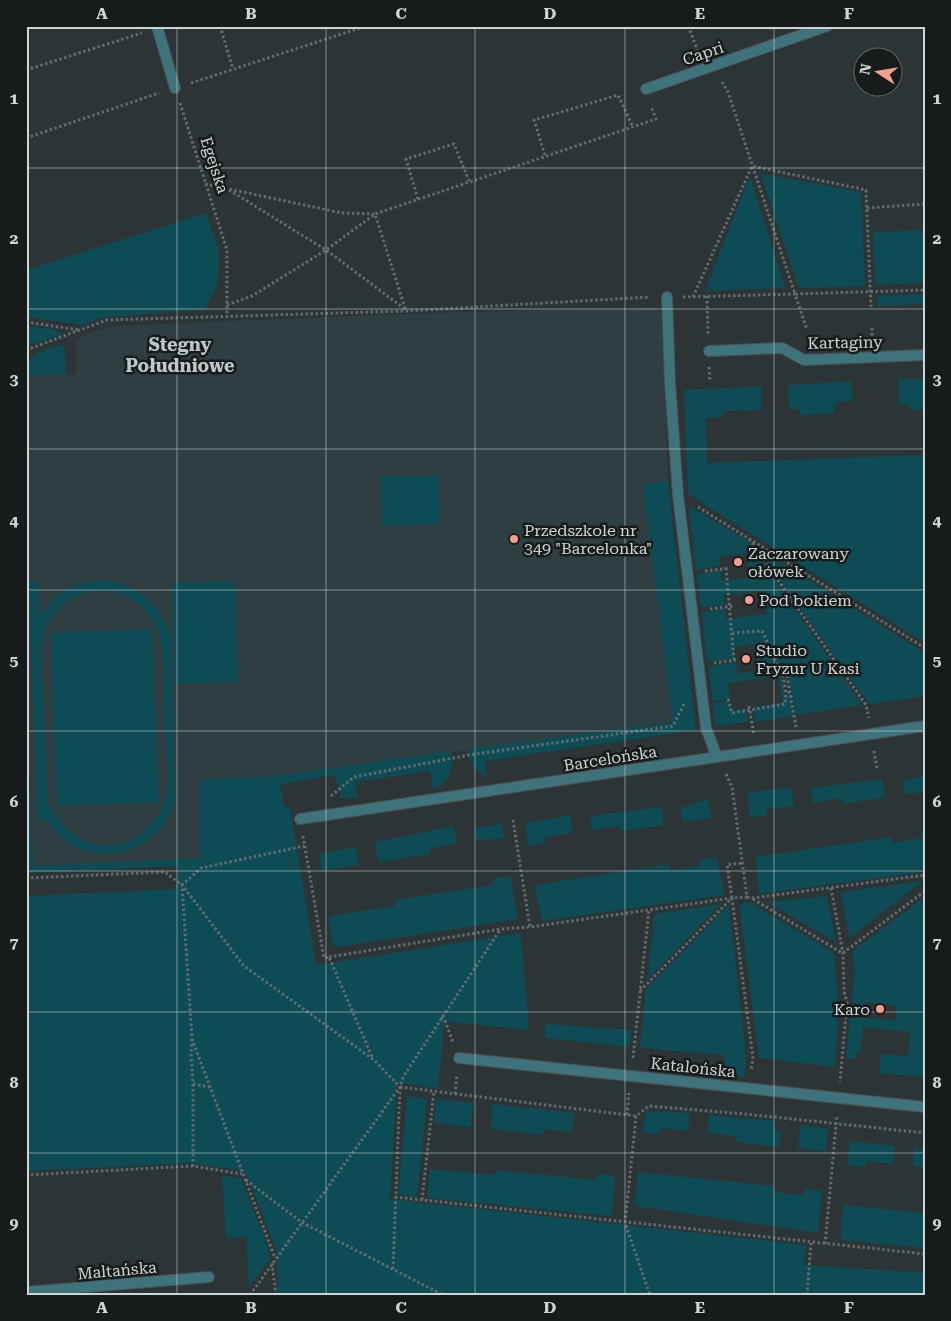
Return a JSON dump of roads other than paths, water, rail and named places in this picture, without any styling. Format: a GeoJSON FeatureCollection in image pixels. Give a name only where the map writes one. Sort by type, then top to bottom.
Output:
{"type":"FeatureCollection","features":[{"type":"Feature","properties":{"kind":"street","name":"Capri"},"geometry":{"type":"LineString","coordinates":[[646,89],[827,26]]}},
{"type":"Feature","properties":{"kind":"street"},"geometry":{"type":"LineString","coordinates":[[157,27],[175,88]]}},
{"type":"Feature","properties":{"kind":"street"},"geometry":{"type":"LineString","coordinates":[[667,296],[670,383],[678,495],[706,728],[717,757]]}},
{"type":"Feature","properties":{"kind":"street","name":"Kartaginy"},"geometry":{"type":"LineString","coordinates":[[709,351],[782,348],[804,360],[925,355]]}},
{"type":"Feature","properties":{"kind":"street","name":"Barcelońska"},"geometry":{"type":"LineString","coordinates":[[300,819],[925,726]]}},
{"type":"Feature","properties":{"kind":"street","name":"Katalońska"},"geometry":{"type":"LineString","coordinates":[[459,1058],[925,1107]]}},
{"type":"Feature","properties":{"kind":"street","name":"Maltańska"},"geometry":{"type":"LineString","coordinates":[[26,1292],[209,1277]]}},
{"type":"Feature","properties":{"kind":"place","name":"Przedszkole nr 349 \"Barcelonka\""},"geometry":{"type":"Point","coordinates":[514,539]}},
{"type":"Feature","properties":{"kind":"place","name":"Zaczarowany ołówek"},"geometry":{"type":"Point","coordinates":[738,562]}},
{"type":"Feature","properties":{"kind":"place","name":"Pod bokiem"},"geometry":{"type":"Point","coordinates":[749,600]}},
{"type":"Feature","properties":{"kind":"place","name":"Studio Fryzur U Kasi"},"geometry":{"type":"Point","coordinates":[746,659]}},
{"type":"Feature","properties":{"kind":"place","name":"Karo"},"geometry":{"type":"Point","coordinates":[880,1009]}},
{"type":"Feature","properties":{"kind":"district","name":"Stegny Południowe"},"geometry":{"type":"Point","coordinates":[180,355]}}]}
